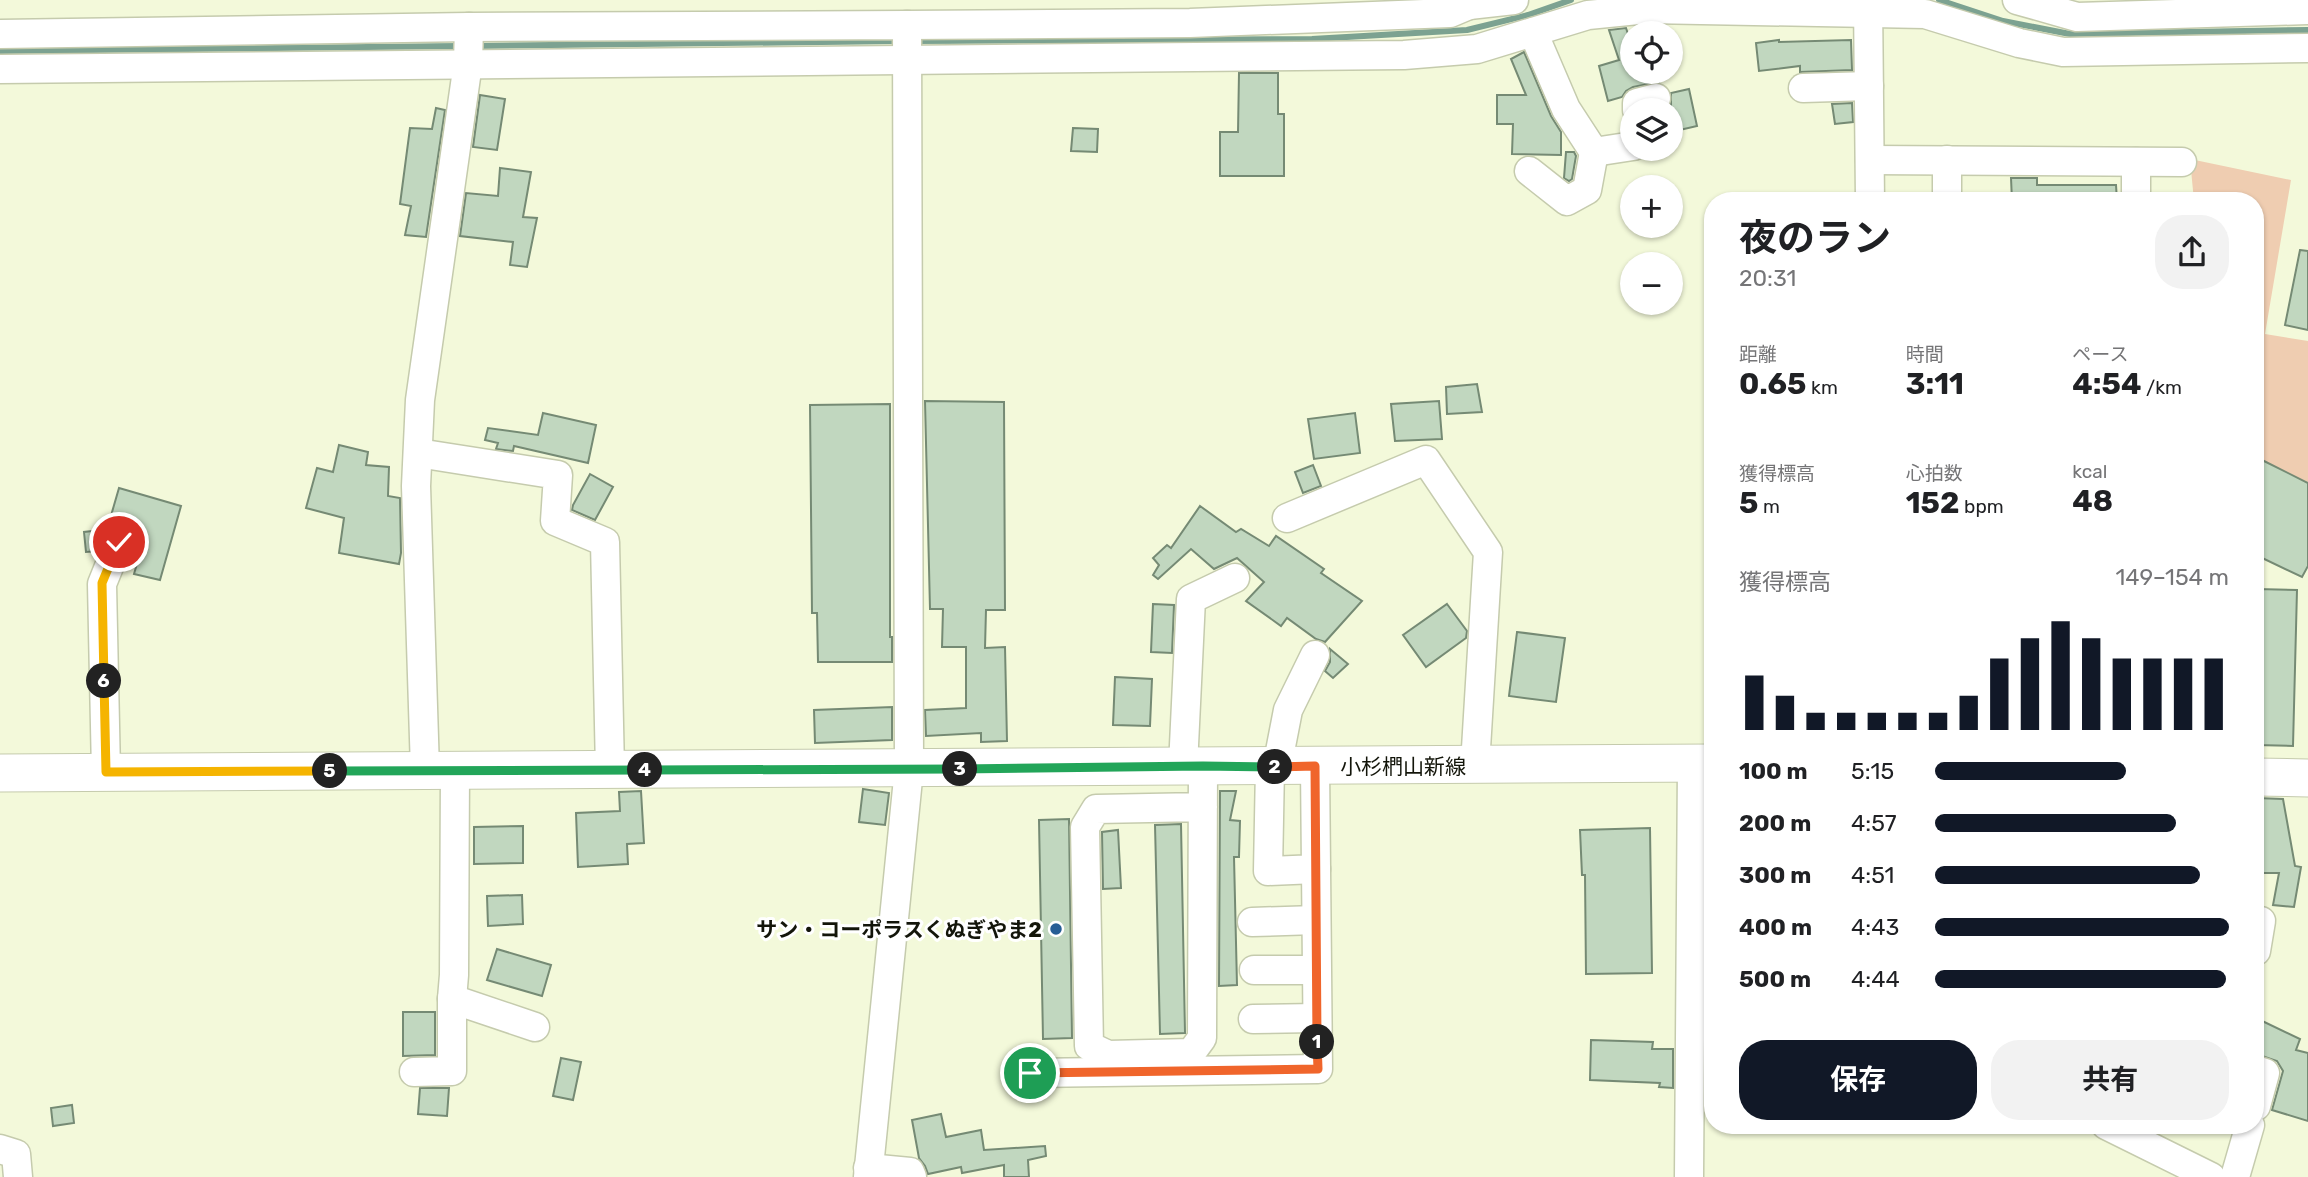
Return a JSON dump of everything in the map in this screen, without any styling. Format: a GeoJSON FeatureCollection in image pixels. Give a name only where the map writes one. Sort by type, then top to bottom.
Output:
{"type":"FeatureCollection","features":[{"type":"Feature","properties":{"kind":"main road","name":"小杉椚山新線"},"geometry":{"type":"LineString","coordinates":[[0,773],[1703,763]]}},
{"type":"Feature","properties":{"kind":"main road"},"geometry":{"type":"LineString","coordinates":[[2264,777],[2308,778]]}},
{"type":"Feature","properties":{"kind":"street"},"geometry":{"type":"LineString","coordinates":[[0,34],[469,27],[1190,23],[1450,13],[1469,3],[1514,0]]}},
{"type":"Feature","properties":{"kind":"street"},"geometry":{"type":"LineString","coordinates":[[2017,0],[2077,17],[2135,8],[2267,5],[2308,10]]}},
{"type":"Feature","properties":{"kind":"street"},"geometry":{"type":"LineString","coordinates":[[1868,6],[1870,192]]}},
{"type":"Feature","properties":{"kind":"street"},"geometry":{"type":"LineString","coordinates":[[0,69],[1404,54],[1477,49],[1588,15],[1648,9],[1868,6],[1925,14],[2018,43],[2063,52],[2308,48]]}},
{"type":"Feature","properties":{"kind":"street"},"geometry":{"type":"LineString","coordinates":[[906,25],[909,769],[868,1172],[910,1172],[912,1177]]}},
{"type":"Feature","properties":{"kind":"street"},"geometry":{"type":"LineString","coordinates":[[414,1072],[452,1071],[454,975],[416,486],[420,400],[468,63],[469,27]]}},
{"type":"Feature","properties":{"kind":"street"},"geometry":{"type":"LineString","coordinates":[[1529,171],[1567,201],[1587,190],[1594,152],[1566,109],[1533,32]]}},
{"type":"Feature","properties":{"kind":"street"},"geometry":{"type":"LineString","coordinates":[[1802,88],[1869,86]]}},
{"type":"Feature","properties":{"kind":"street"},"geometry":{"type":"LineString","coordinates":[[1594,152],[1620,148]]}},
{"type":"Feature","properties":{"kind":"street"},"geometry":{"type":"LineString","coordinates":[[1870,160],[2182,162]]}},
{"type":"Feature","properties":{"kind":"street"},"geometry":{"type":"LineString","coordinates":[[1947,160],[1947,192]]}},
{"type":"Feature","properties":{"kind":"street"},"geometry":{"type":"LineString","coordinates":[[2136,162],[2136,192]]}},
{"type":"Feature","properties":{"kind":"street"},"geometry":{"type":"LineString","coordinates":[[418,453],[558,475],[555,522],[606,542],[611,770]]}},
{"type":"Feature","properties":{"kind":"street"},"geometry":{"type":"LineString","coordinates":[[1287,518],[1426,460],[1488,552],[1475,765]]}},
{"type":"Feature","properties":{"kind":"street"},"geometry":{"type":"LineString","coordinates":[[106,772],[102,583],[119,542]]}},
{"type":"Feature","properties":{"kind":"street"},"geometry":{"type":"LineString","coordinates":[[1203,807],[1096,809],[1084,827],[1089,1046],[1108,1055],[1191,1053],[1202,1038],[1203,807],[1193,766],[1191,599],[1235,578]]}},
{"type":"Feature","properties":{"kind":"street"},"geometry":{"type":"LineString","coordinates":[[1315,655],[1289,710],[1273,767],[1268,871],[1315,869]]}},
{"type":"Feature","properties":{"kind":"street"},"geometry":{"type":"LineString","coordinates":[[1689,1177],[1702,1086],[1703,763]]}},
{"type":"Feature","properties":{"kind":"street"},"geometry":{"type":"LineString","coordinates":[[1030,1073],[1318,1069],[1315,766]]}},
{"type":"Feature","properties":{"kind":"street"},"geometry":{"type":"LineString","coordinates":[[1252,922],[1316,920]]}},
{"type":"Feature","properties":{"kind":"street"},"geometry":{"type":"LineString","coordinates":[[1254,970],[1316,970]]}},
{"type":"Feature","properties":{"kind":"street"},"geometry":{"type":"LineString","coordinates":[[452,999],[535,1027]]}},
{"type":"Feature","properties":{"kind":"street"},"geometry":{"type":"LineString","coordinates":[[1253,1019],[1317,1018]]}},
{"type":"Feature","properties":{"kind":"street"},"geometry":{"type":"LineString","coordinates":[[2235,1177],[2247,1134]]}},
{"type":"Feature","properties":{"kind":"street"},"geometry":{"type":"LineString","coordinates":[[2143,1135],[2211,1177]]}},
{"type":"Feature","properties":{"kind":"street"},"geometry":{"type":"LineString","coordinates":[[0,1149],[16,1154],[18,1177]]}},
{"type":"Feature","properties":{"kind":"shaded area"},"geometry":{"type":"Polygon","coordinates":[[[2190,159],[2291,180],[2265,334],[2308,341],[2308,483],[2264,461],[2264,192],[2193,192],[2190,159]]]}},
{"type":"Feature","properties":{"kind":"building"},"geometry":{"type":"Polygon","coordinates":[[[1620,29],[1620,84],[1649,84],[1633,87],[1622,97],[1608,101],[1599,66],[1619,60],[1609,30],[1620,29]]]}},
{"type":"Feature","properties":{"kind":"building"},"geometry":{"type":"Polygon","coordinates":[[[1779,40],[1851,40],[1852,70],[1800,72],[1800,66],[1759,71],[1756,43],[1779,40]]]}},
{"type":"Feature","properties":{"kind":"building"},"geometry":{"type":"Polygon","coordinates":[[[1524,52],[1551,116],[1561,132],[1561,155],[1512,154],[1513,124],[1497,124],[1497,95],[1526,95],[1511,59],[1524,52]]]}},
{"type":"Feature","properties":{"kind":"building"},"geometry":{"type":"Polygon","coordinates":[[[1239,73],[1278,73],[1278,114],[1284,114],[1284,176],[1220,176],[1220,132],[1238,132],[1239,73]]]}},
{"type":"Feature","properties":{"kind":"building"},"geometry":{"type":"Polygon","coordinates":[[[1689,89],[1697,126],[1683,129],[1683,98],[1671,98],[1671,93],[1689,89]]]}},
{"type":"Feature","properties":{"kind":"building"},"geometry":{"type":"Polygon","coordinates":[[[480,95],[505,99],[497,150],[473,147],[480,95]]]}},
{"type":"Feature","properties":{"kind":"building"},"geometry":{"type":"Polygon","coordinates":[[[1852,103],[1853,122],[1835,124],[1832,104],[1852,103]]]}},
{"type":"Feature","properties":{"kind":"building"},"geometry":{"type":"Polygon","coordinates":[[[436,108],[445,110],[426,237],[405,235],[411,206],[400,204],[410,128],[432,129],[436,108]]]}},
{"type":"Feature","properties":{"kind":"building"},"geometry":{"type":"Polygon","coordinates":[[[1073,128],[1098,129],[1097,152],[1071,151],[1073,128]]]}},
{"type":"Feature","properties":{"kind":"building"},"geometry":{"type":"Polygon","coordinates":[[[1566,152],[1574,152],[1576,156],[1572,179],[1569,181],[1564,178],[1566,152]]]}},
{"type":"Feature","properties":{"kind":"building"},"geometry":{"type":"Polygon","coordinates":[[[500,168],[531,172],[523,217],[537,218],[527,267],[510,265],[513,242],[460,236],[466,193],[498,196],[500,168]]]}},
{"type":"Feature","properties":{"kind":"building"},"geometry":{"type":"Polygon","coordinates":[[[2011,178],[2037,178],[2037,185],[2116,185],[2116,192],[2012,192],[2011,178]]]}},
{"type":"Feature","properties":{"kind":"building"},"geometry":{"type":"Polygon","coordinates":[[[2300,250],[2308,251],[2308,330],[2285,325],[2300,250]]]}},
{"type":"Feature","properties":{"kind":"building"},"geometry":{"type":"Polygon","coordinates":[[[1477,384],[1482,412],[1447,414],[1446,387],[1477,384]]]}},
{"type":"Feature","properties":{"kind":"building"},"geometry":{"type":"Polygon","coordinates":[[[925,401],[1004,402],[1005,610],[986,610],[985,648],[1005,647],[1007,741],[981,742],[981,733],[926,736],[925,710],[966,708],[966,647],[942,647],[943,609],[930,609],[925,401]]]}},
{"type":"Feature","properties":{"kind":"building"},"geometry":{"type":"Polygon","coordinates":[[[1439,401],[1442,439],[1395,441],[1391,404],[1439,401]]]}},
{"type":"Feature","properties":{"kind":"building"},"geometry":{"type":"Polygon","coordinates":[[[890,404],[892,662],[818,662],[817,613],[812,613],[810,405],[890,404]]]}},
{"type":"Feature","properties":{"kind":"building"},"geometry":{"type":"Polygon","coordinates":[[[543,413],[596,425],[588,463],[514,446],[513,451],[496,449],[498,443],[485,440],[488,428],[538,435],[543,413]]]}},
{"type":"Feature","properties":{"kind":"building"},"geometry":{"type":"Polygon","coordinates":[[[1355,413],[1360,453],[1314,459],[1308,419],[1355,413]]]}},
{"type":"Feature","properties":{"kind":"building"},"geometry":{"type":"Polygon","coordinates":[[[339,445],[368,452],[366,465],[389,467],[388,496],[400,498],[399,564],[339,553],[344,518],[306,508],[317,468],[333,472],[339,445]]]}},
{"type":"Feature","properties":{"kind":"building"},"geometry":{"type":"Polygon","coordinates":[[[2264,461],[2308,483],[2308,566],[2302,577],[2264,559],[2264,461]]]}},
{"type":"Feature","properties":{"kind":"building"},"geometry":{"type":"Polygon","coordinates":[[[1313,465],[1321,486],[1303,493],[1295,472],[1313,465]]]}},
{"type":"Feature","properties":{"kind":"building"},"geometry":{"type":"Polygon","coordinates":[[[590,474],[613,487],[595,520],[572,510],[590,474]]]}},
{"type":"Feature","properties":{"kind":"building"},"geometry":{"type":"Polygon","coordinates":[[[119,488],[181,506],[160,580],[134,574],[145,536],[133,533],[125,526],[108,526],[119,488]]]}},
{"type":"Feature","properties":{"kind":"building"},"geometry":{"type":"Polygon","coordinates":[[[1200,506],[1236,532],[1241,529],[1269,546],[1276,536],[1324,569],[1321,573],[1362,601],[1325,642],[1316,639],[1287,618],[1281,626],[1246,601],[1264,582],[1237,558],[1214,569],[1191,549],[1158,579],[1153,575],[1159,565],[1153,558],[1167,545],[1171,548],[1200,506]]]}},
{"type":"Feature","properties":{"kind":"building"},"geometry":{"type":"Polygon","coordinates":[[[101,530],[102,539],[98,551],[86,552],[84,532],[101,530]]]}},
{"type":"Feature","properties":{"kind":"building"},"geometry":{"type":"Polygon","coordinates":[[[2264,589],[2297,590],[2293,746],[2264,745],[2264,589]]]}},
{"type":"Feature","properties":{"kind":"building"},"geometry":{"type":"Polygon","coordinates":[[[1153,604],[1174,605],[1172,653],[1151,652],[1153,604]]]}},
{"type":"Feature","properties":{"kind":"building"},"geometry":{"type":"Polygon","coordinates":[[[1447,604],[1467,631],[1466,638],[1426,667],[1403,635],[1447,604]]]}},
{"type":"Feature","properties":{"kind":"building"},"geometry":{"type":"Polygon","coordinates":[[[1517,632],[1565,638],[1556,702],[1509,696],[1517,632]]]}},
{"type":"Feature","properties":{"kind":"building"},"geometry":{"type":"Polygon","coordinates":[[[1330,649],[1348,664],[1333,678],[1325,671],[1330,662],[1330,649]]]}},
{"type":"Feature","properties":{"kind":"building"},"geometry":{"type":"Polygon","coordinates":[[[1115,677],[1152,679],[1150,726],[1113,725],[1115,677]]]}},
{"type":"Feature","properties":{"kind":"building"},"geometry":{"type":"Polygon","coordinates":[[[892,707],[892,740],[815,743],[814,710],[892,707]]]}},
{"type":"Feature","properties":{"kind":"building"},"geometry":{"type":"Polygon","coordinates":[[[863,789],[889,793],[885,825],[859,822],[863,789]]]}},
{"type":"Feature","properties":{"kind":"building"},"geometry":{"type":"Polygon","coordinates":[[[641,791],[644,843],[627,844],[628,864],[578,867],[576,813],[620,811],[619,792],[641,791]]]}},
{"type":"Feature","properties":{"kind":"building"},"geometry":{"type":"Polygon","coordinates":[[[1220,791],[1236,791],[1230,820],[1240,821],[1239,857],[1234,857],[1237,985],[1219,986],[1220,791]]]}},
{"type":"Feature","properties":{"kind":"building"},"geometry":{"type":"Polygon","coordinates":[[[2264,798],[2283,799],[2295,866],[2301,867],[2294,907],[2273,905],[2279,873],[2264,873],[2264,798]]]}},
{"type":"Feature","properties":{"kind":"building","name":"サン・コーポラスくぬぎやま2"},"geometry":{"type":"Polygon","coordinates":[[[1069,819],[1072,1038],[1043,1039],[1039,820],[1069,819]]]}},
{"type":"Feature","properties":{"kind":"building"},"geometry":{"type":"Polygon","coordinates":[[[1181,824],[1185,1033],[1160,1034],[1155,825],[1181,824]]]}},
{"type":"Feature","properties":{"kind":"building"},"geometry":{"type":"Polygon","coordinates":[[[523,826],[523,863],[474,864],[474,827],[523,826]]]}},
{"type":"Feature","properties":{"kind":"building"},"geometry":{"type":"Polygon","coordinates":[[[1650,828],[1652,973],[1586,974],[1585,875],[1582,875],[1580,830],[1650,828]]]}},
{"type":"Feature","properties":{"kind":"building"},"geometry":{"type":"Polygon","coordinates":[[[1118,830],[1121,888],[1103,889],[1102,832],[1118,830]]]}},
{"type":"Feature","properties":{"kind":"building"},"geometry":{"type":"Polygon","coordinates":[[[522,895],[523,924],[488,926],[487,896],[522,895]]]}},
{"type":"Feature","properties":{"kind":"building"},"geometry":{"type":"Polygon","coordinates":[[[497,949],[551,965],[542,996],[487,980],[497,949]]]}},
{"type":"Feature","properties":{"kind":"building"},"geometry":{"type":"Polygon","coordinates":[[[403,1012],[435,1012],[435,1055],[403,1056],[403,1012]]]}},
{"type":"Feature","properties":{"kind":"building"},"geometry":{"type":"Polygon","coordinates":[[[2264,1022],[2300,1039],[2296,1050],[2308,1053],[2308,1121],[2272,1110],[2283,1071],[2277,1061],[2264,1057],[2264,1022]]]}},
{"type":"Feature","properties":{"kind":"building"},"geometry":{"type":"Polygon","coordinates":[[[1591,1040],[1653,1042],[1652,1049],[1673,1049],[1673,1088],[1659,1087],[1660,1083],[1590,1080],[1591,1040]]]}},
{"type":"Feature","properties":{"kind":"building"},"geometry":{"type":"Polygon","coordinates":[[[561,1058],[581,1062],[573,1100],[553,1096],[561,1058]]]}},
{"type":"Feature","properties":{"kind":"building"},"geometry":{"type":"Polygon","coordinates":[[[420,1088],[449,1088],[447,1116],[418,1114],[420,1088]]]}},
{"type":"Feature","properties":{"kind":"building"},"geometry":{"type":"Polygon","coordinates":[[[72,1105],[74,1123],[53,1126],[51,1108],[72,1105]]]}},
{"type":"Feature","properties":{"kind":"building"},"geometry":{"type":"Polygon","coordinates":[[[941,1114],[946,1137],[981,1130],[984,1150],[1045,1146],[1046,1156],[1028,1160],[1029,1177],[1004,1177],[1004,1165],[962,1173],[961,1167],[928,1174],[919,1158],[912,1120],[941,1114]]]}},
{"type":"Feature","properties":{"kind":"waterway"},"geometry":{"type":"LineString","coordinates":[[915,41],[1312,39],[1467,30],[1528,15],[1571,0]]}},
{"type":"Feature","properties":{"kind":"waterway"},"geometry":{"type":"LineString","coordinates":[[1939,0],[2003,21],[2070,34],[2308,30]]}},
{"type":"Feature","properties":{"kind":"waterway"},"geometry":{"type":"LineString","coordinates":[[474,46],[901,41]]}},
{"type":"Feature","properties":{"kind":"waterway"},"geometry":{"type":"LineString","coordinates":[[0,51],[460,46]]}},
{"type":"Feature","properties":{"kind":"place","name":"サン・コーポラスくぬぎやま2"},"geometry":{"type":"Point","coordinates":[1056,929]}},
{"type":"Feature","properties":{"kind":"route"},"geometry":{"type":"LineString","coordinates":[[119,542],[102,583],[106,772],[1315,766],[1318,1069],[1030,1073]]}}]}
